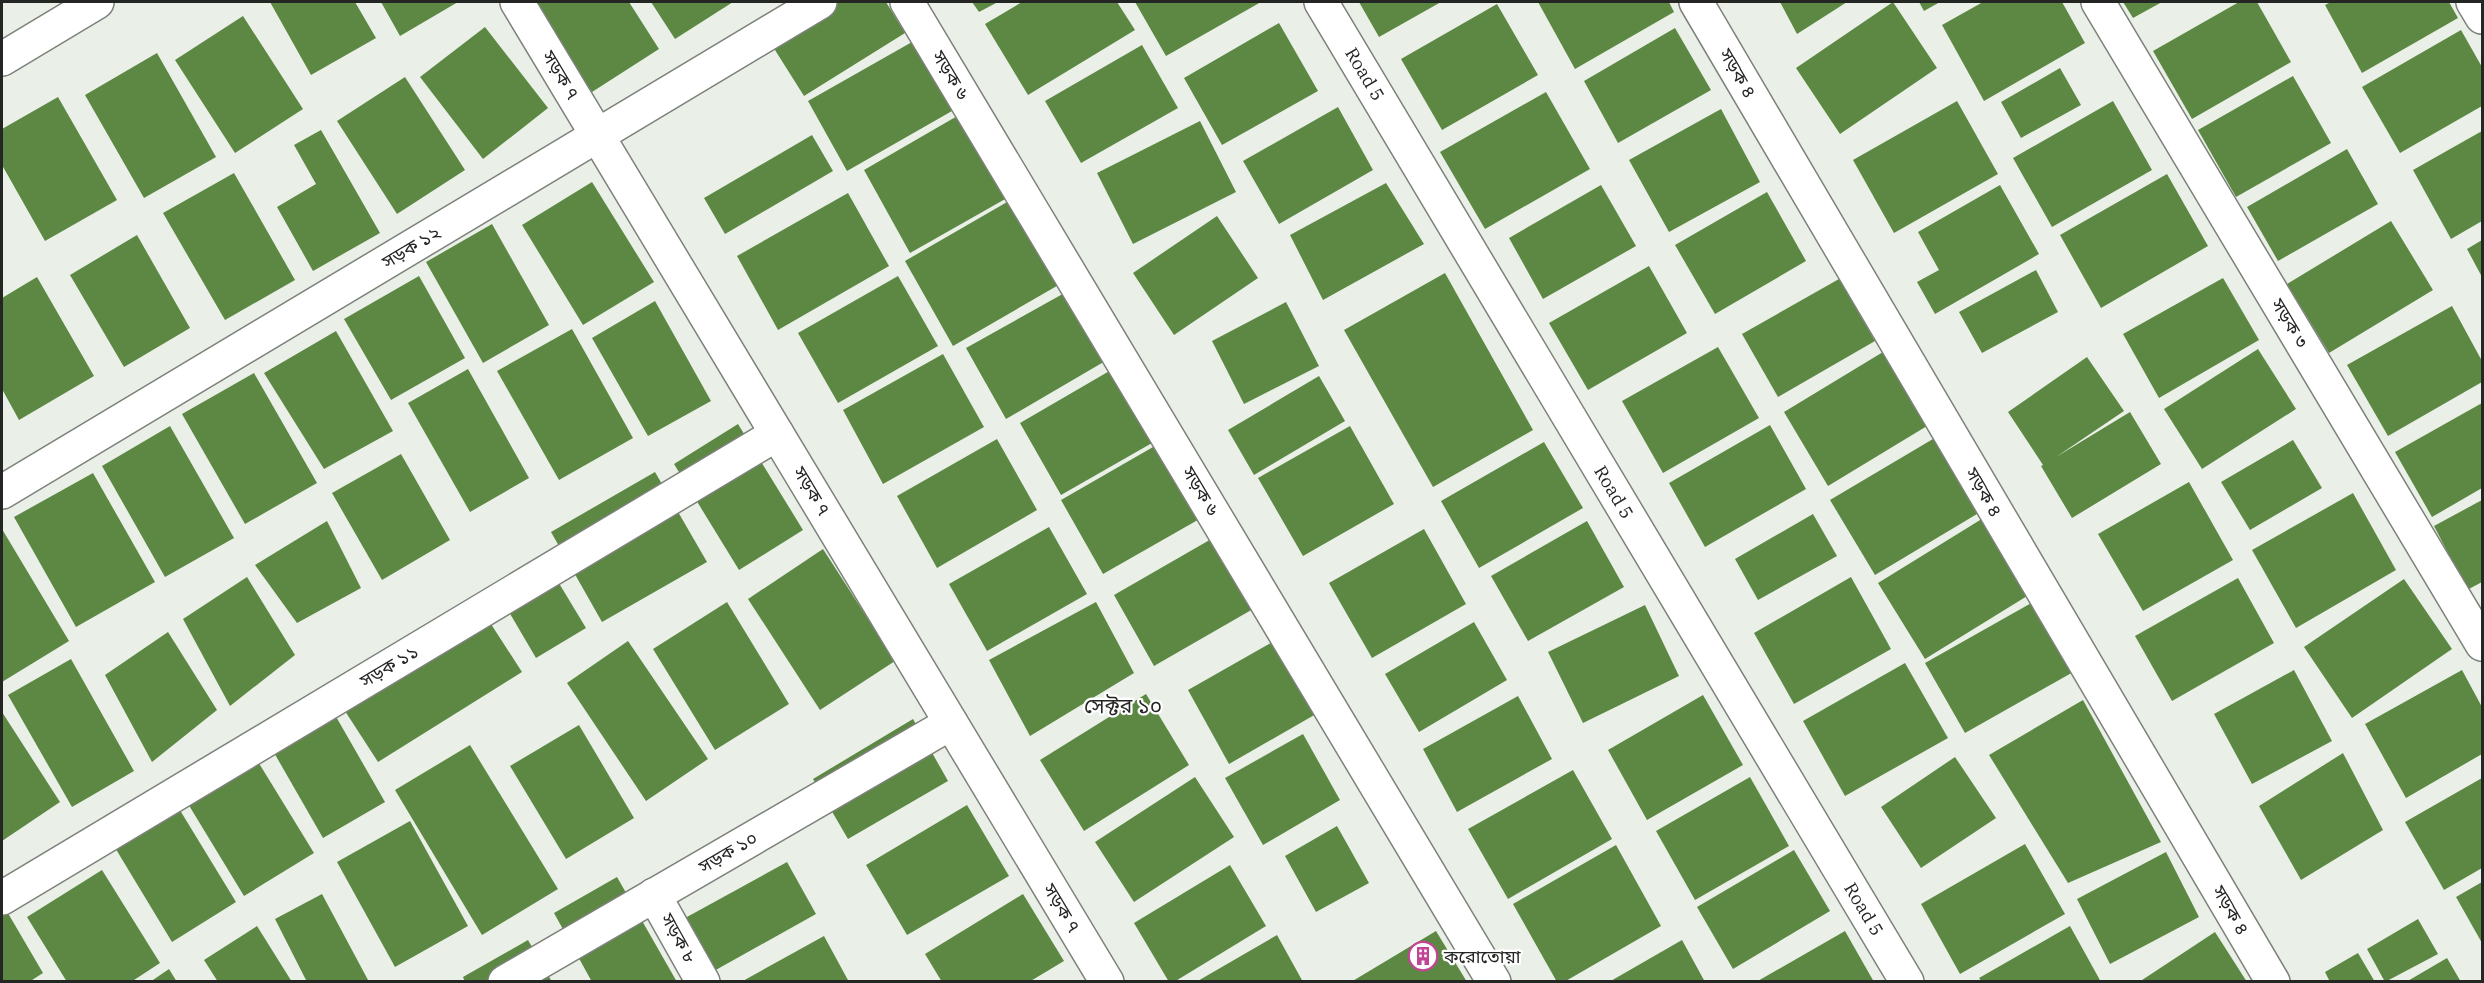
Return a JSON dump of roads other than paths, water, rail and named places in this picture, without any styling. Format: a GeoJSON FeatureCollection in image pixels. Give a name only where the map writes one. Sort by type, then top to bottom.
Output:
{"type":"FeatureCollection","features":[{"type":"Feature","properties":{"kind":"street"},"geometry":{"type":"LineString","coordinates":[[2,58],[97,2]]}},
{"type":"Feature","properties":{"kind":"street","name":"সড়ক ৭"},"geometry":{"type":"LineString","coordinates":[[517,2],[1107,981]]}},
{"type":"Feature","properties":{"kind":"street","name":"সড়ক ১২"},"geometry":{"type":"LineString","coordinates":[[2,492],[820,2]]}},
{"type":"Feature","properties":{"kind":"street","name":"সড়ক ৬"},"geometry":{"type":"LineString","coordinates":[[907,2],[1494,981]]}},
{"type":"Feature","properties":{"kind":"street","name":"Road 5"},"geometry":{"type":"LineString","coordinates":[[1321,2],[1907,981]]}},
{"type":"Feature","properties":{"kind":"street","name":"সড়ক ৪"},"geometry":{"type":"LineString","coordinates":[[1696,2],[2273,981]]}},
{"type":"Feature","properties":{"kind":"street","name":"সড়ক ৩"},"geometry":{"type":"LineString","coordinates":[[2098,2],[2482,644]]}},
{"type":"Feature","properties":{"kind":"street"},"geometry":{"type":"LineString","coordinates":[[2473,2],[2482,18]]}},
{"type":"Feature","properties":{"kind":"street","name":"সড়ক ১১"},"geometry":{"type":"LineString","coordinates":[[2,898],[777,434]]}},
{"type":"Feature","properties":{"kind":"street","name":"সড়ক ১০"},"geometry":{"type":"LineString","coordinates":[[505,981],[951,723]]}},
{"type":"Feature","properties":{"kind":"street","name":"সড়ক ৮"},"geometry":{"type":"LineString","coordinates":[[654,895],[703,981]]}},
{"type":"Feature","properties":{"kind":"place","name":"করোতোয়া"},"geometry":{"type":"Point","coordinates":[1423,956]}},
{"type":"Feature","properties":{"kind":"district","name":"সেক্টর ১০"},"geometry":{"type":"Point","coordinates":[1123,705]}}]}
